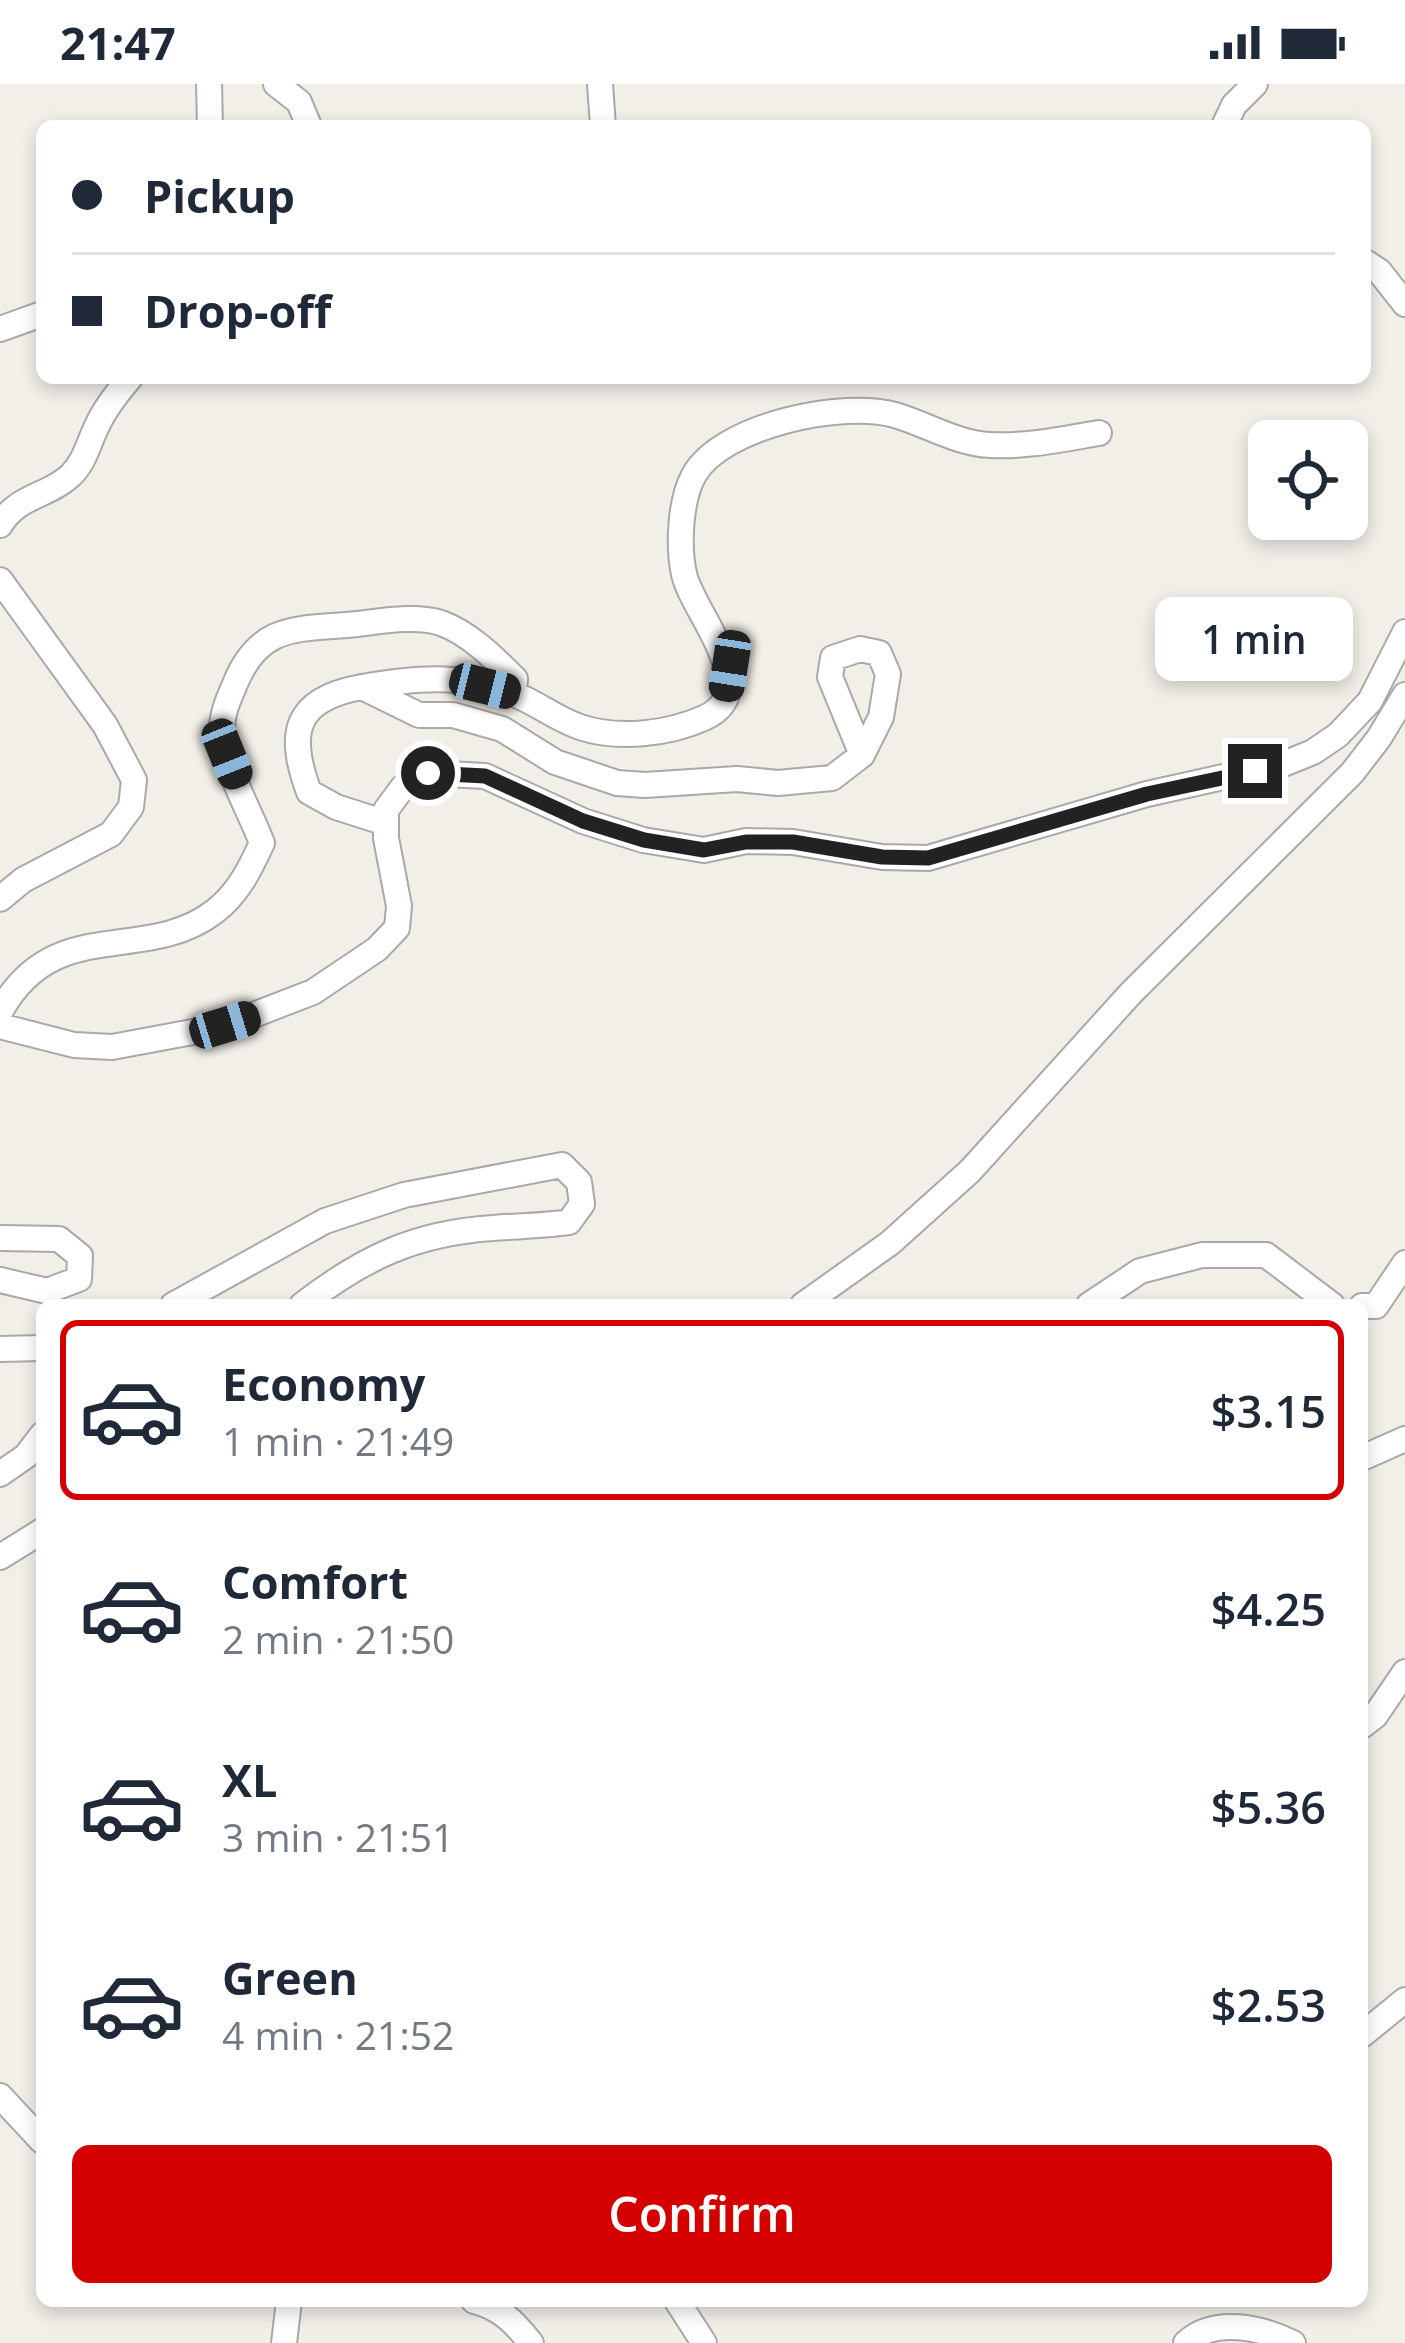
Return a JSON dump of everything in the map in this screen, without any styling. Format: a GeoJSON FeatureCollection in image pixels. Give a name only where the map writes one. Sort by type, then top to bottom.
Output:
{"type":"FeatureCollection","features":[{"type":"Feature","properties":{"kind":"lane"},"geometry":{"type":"LineString","coordinates":[[208,84],[210,120]]}},
{"type":"Feature","properties":{"kind":"lane"},"geometry":{"type":"LineString","coordinates":[[276,84],[299,102],[306,120]]}},
{"type":"Feature","properties":{"kind":"lane"},"geometry":{"type":"LineString","coordinates":[[600,84],[603,120]]}},
{"type":"Feature","properties":{"kind":"lane"},"geometry":{"type":"LineString","coordinates":[[1227,120],[1234,105],[1255,84]]}},
{"type":"Feature","properties":{"kind":"lane"},"geometry":{"type":"LineString","coordinates":[[1371,266],[1405,304]]}},
{"type":"Feature","properties":{"kind":"lane"},"geometry":{"type":"LineString","coordinates":[[0,329],[36,316]]}},
{"type":"Feature","properties":{"kind":"lane"},"geometry":{"type":"LineString","coordinates":[[0,524],[17,503],[72,474],[124,384]]}},
{"type":"Feature","properties":{"kind":"lane"},"geometry":{"type":"LineString","coordinates":[[386,823],[309,793],[296,752],[302,718],[317,701],[362,687],[438,678],[514,693],[579,726],[610,734],[662,730],[709,716],[725,697],[730,666],[684,576],[686,501],[694,475],[710,457],[749,431],[848,411],[892,414],[985,445],[1035,445],[1099,433]]}},
{"type":"Feature","properties":{"kind":"lane"},"geometry":{"type":"LineString","coordinates":[[0,580],[105,725],[134,780],[131,808],[111,834],[23,880],[0,899]]}},
{"type":"Feature","properties":{"kind":"lane"},"geometry":{"type":"LineString","coordinates":[[0,1012],[11,992],[43,963],[79,947],[172,933],[217,910],[243,883],[262,843],[227,754],[222,728],[226,706],[253,648],[284,632],[389,620],[437,622],[463,634],[503,667],[514,679],[514,693]]}},
{"type":"Feature","properties":{"kind":"lane"},"geometry":{"type":"LineString","coordinates":[[0,1026],[74,1046],[112,1047],[225,1025],[313,992],[376,949],[397,928],[399,906],[386,810],[392,798],[414,780],[440,771],[472,773],[583,821],[644,840],[704,850],[746,842],[793,842],[882,857],[928,858],[1313,752],[1338,735],[1370,701],[1405,632]]}},
{"type":"Feature","properties":{"kind":"lane"},"geometry":{"type":"LineString","coordinates":[[362,687],[419,715],[453,715],[502,729],[555,762],[617,783],[737,779],[778,783],[832,778],[862,755]]}},
{"type":"Feature","properties":{"kind":"lane"},"geometry":{"type":"LineString","coordinates":[[811,1299],[875,1254],[970,1171],[1131,993],[1352,772],[1405,695]]}},
{"type":"Feature","properties":{"kind":"lane"},"geometry":{"type":"LineString","coordinates":[[184,1299],[326,1220],[404,1195],[562,1165],[579,1182],[581,1204],[568,1222],[417,1240],[373,1256],[311,1299]]}},
{"type":"Feature","properties":{"kind":"lane"},"geometry":{"type":"LineString","coordinates":[[0,1238],[59,1239],[80,1256],[79,1279],[47,1291],[0,1280]]}},
{"type":"Feature","properties":{"kind":"lane"},"geometry":{"type":"LineString","coordinates":[[1098,1299],[1140,1271],[1202,1255],[1266,1255],[1324,1299]]}},
{"type":"Feature","properties":{"kind":"lane"},"geometry":{"type":"LineString","coordinates":[[1368,1306],[1376,1306],[1405,1263]]}},
{"type":"Feature","properties":{"kind":"lane"},"geometry":{"type":"LineString","coordinates":[[0,1349],[36,1348]]}},
{"type":"Feature","properties":{"kind":"lane"},"geometry":{"type":"LineString","coordinates":[[1368,1455],[1405,1439]]}},
{"type":"Feature","properties":{"kind":"lane"},"geometry":{"type":"LineString","coordinates":[[0,1474],[36,1443]]}},
{"type":"Feature","properties":{"kind":"lane"},"geometry":{"type":"LineString","coordinates":[[0,1557],[36,1536]]}},
{"type":"Feature","properties":{"kind":"lane"},"geometry":{"type":"LineString","coordinates":[[1368,1722],[1405,1672]]}},
{"type":"Feature","properties":{"kind":"lane"},"geometry":{"type":"LineString","coordinates":[[1368,2030],[1405,2000]]}},
{"type":"Feature","properties":{"kind":"lane"},"geometry":{"type":"LineString","coordinates":[[0,2096],[36,2135]]}},
{"type":"Feature","properties":{"kind":"lane"},"geometry":{"type":"LineString","coordinates":[[284,2343],[288,2307]]}},
{"type":"Feature","properties":{"kind":"lane"},"geometry":{"type":"LineString","coordinates":[[493,2307],[531,2343]]}},
{"type":"Feature","properties":{"kind":"lane"},"geometry":{"type":"LineString","coordinates":[[681,2307],[704,2343]]}},
{"type":"Feature","properties":{"kind":"lane"},"geometry":{"type":"LineString","coordinates":[[1186,2343],[1193,2336],[1231,2326],[1273,2333],[1293,2343]]}},
{"type":"Feature","properties":{"kind":"route"},"geometry":{"type":"LineString","coordinates":[[428,773],[485,776],[583,821],[644,840],[704,850],[746,842],[793,842],[882,857],[928,858],[1147,794],[1255,771]]}}]}
